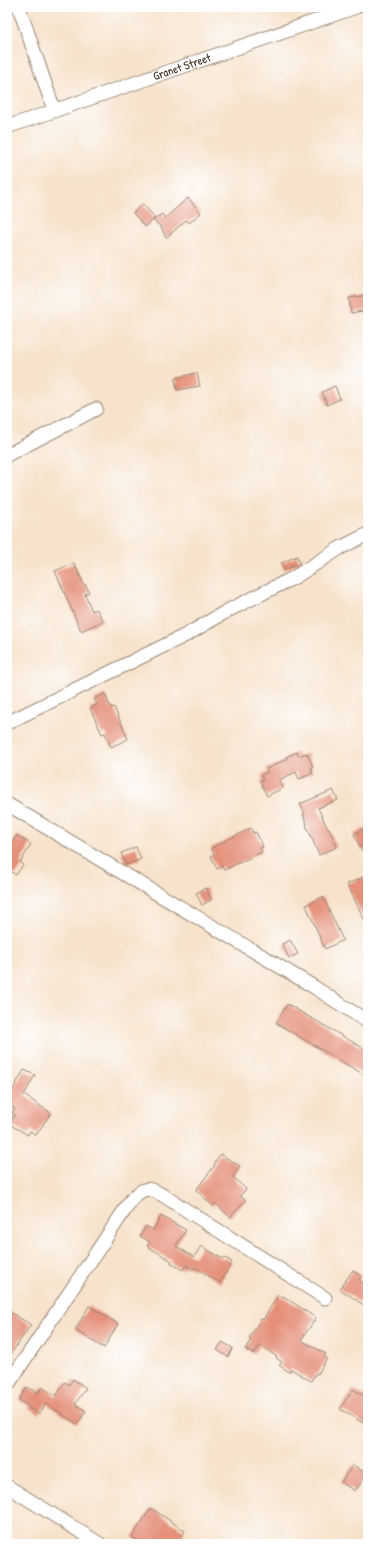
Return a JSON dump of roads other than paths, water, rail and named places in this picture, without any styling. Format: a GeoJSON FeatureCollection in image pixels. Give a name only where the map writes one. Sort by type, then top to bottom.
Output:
{"type":"FeatureCollection","features":[{"type":"Feature","properties":{"kind":"street"},"geometry":{"type":"LineString","coordinates":[[18,7],[54,110]]}},
{"type":"Feature","properties":{"kind":"street","name":"Granet Street"},"geometry":{"type":"LineString","coordinates":[[7,127],[356,7]]}},
{"type":"Feature","properties":{"kind":"street"},"geometry":{"type":"LineString","coordinates":[[7,455],[96,409]]}},
{"type":"Feature","properties":{"kind":"street"},"geometry":{"type":"LineString","coordinates":[[7,723],[188,634],[249,599],[295,577],[340,548],[368,534]]}},
{"type":"Feature","properties":{"kind":"street"},"geometry":{"type":"LineString","coordinates":[[7,804],[314,987],[368,1022]]}},
{"type":"Feature","properties":{"kind":"street"},"geometry":{"type":"LineString","coordinates":[[7,1386],[132,1199],[140,1191],[148,1189],[154,1190],[325,1298]]}},
{"type":"Feature","properties":{"kind":"street"},"geometry":{"type":"LineString","coordinates":[[7,1486],[100,1544]]}}]}
